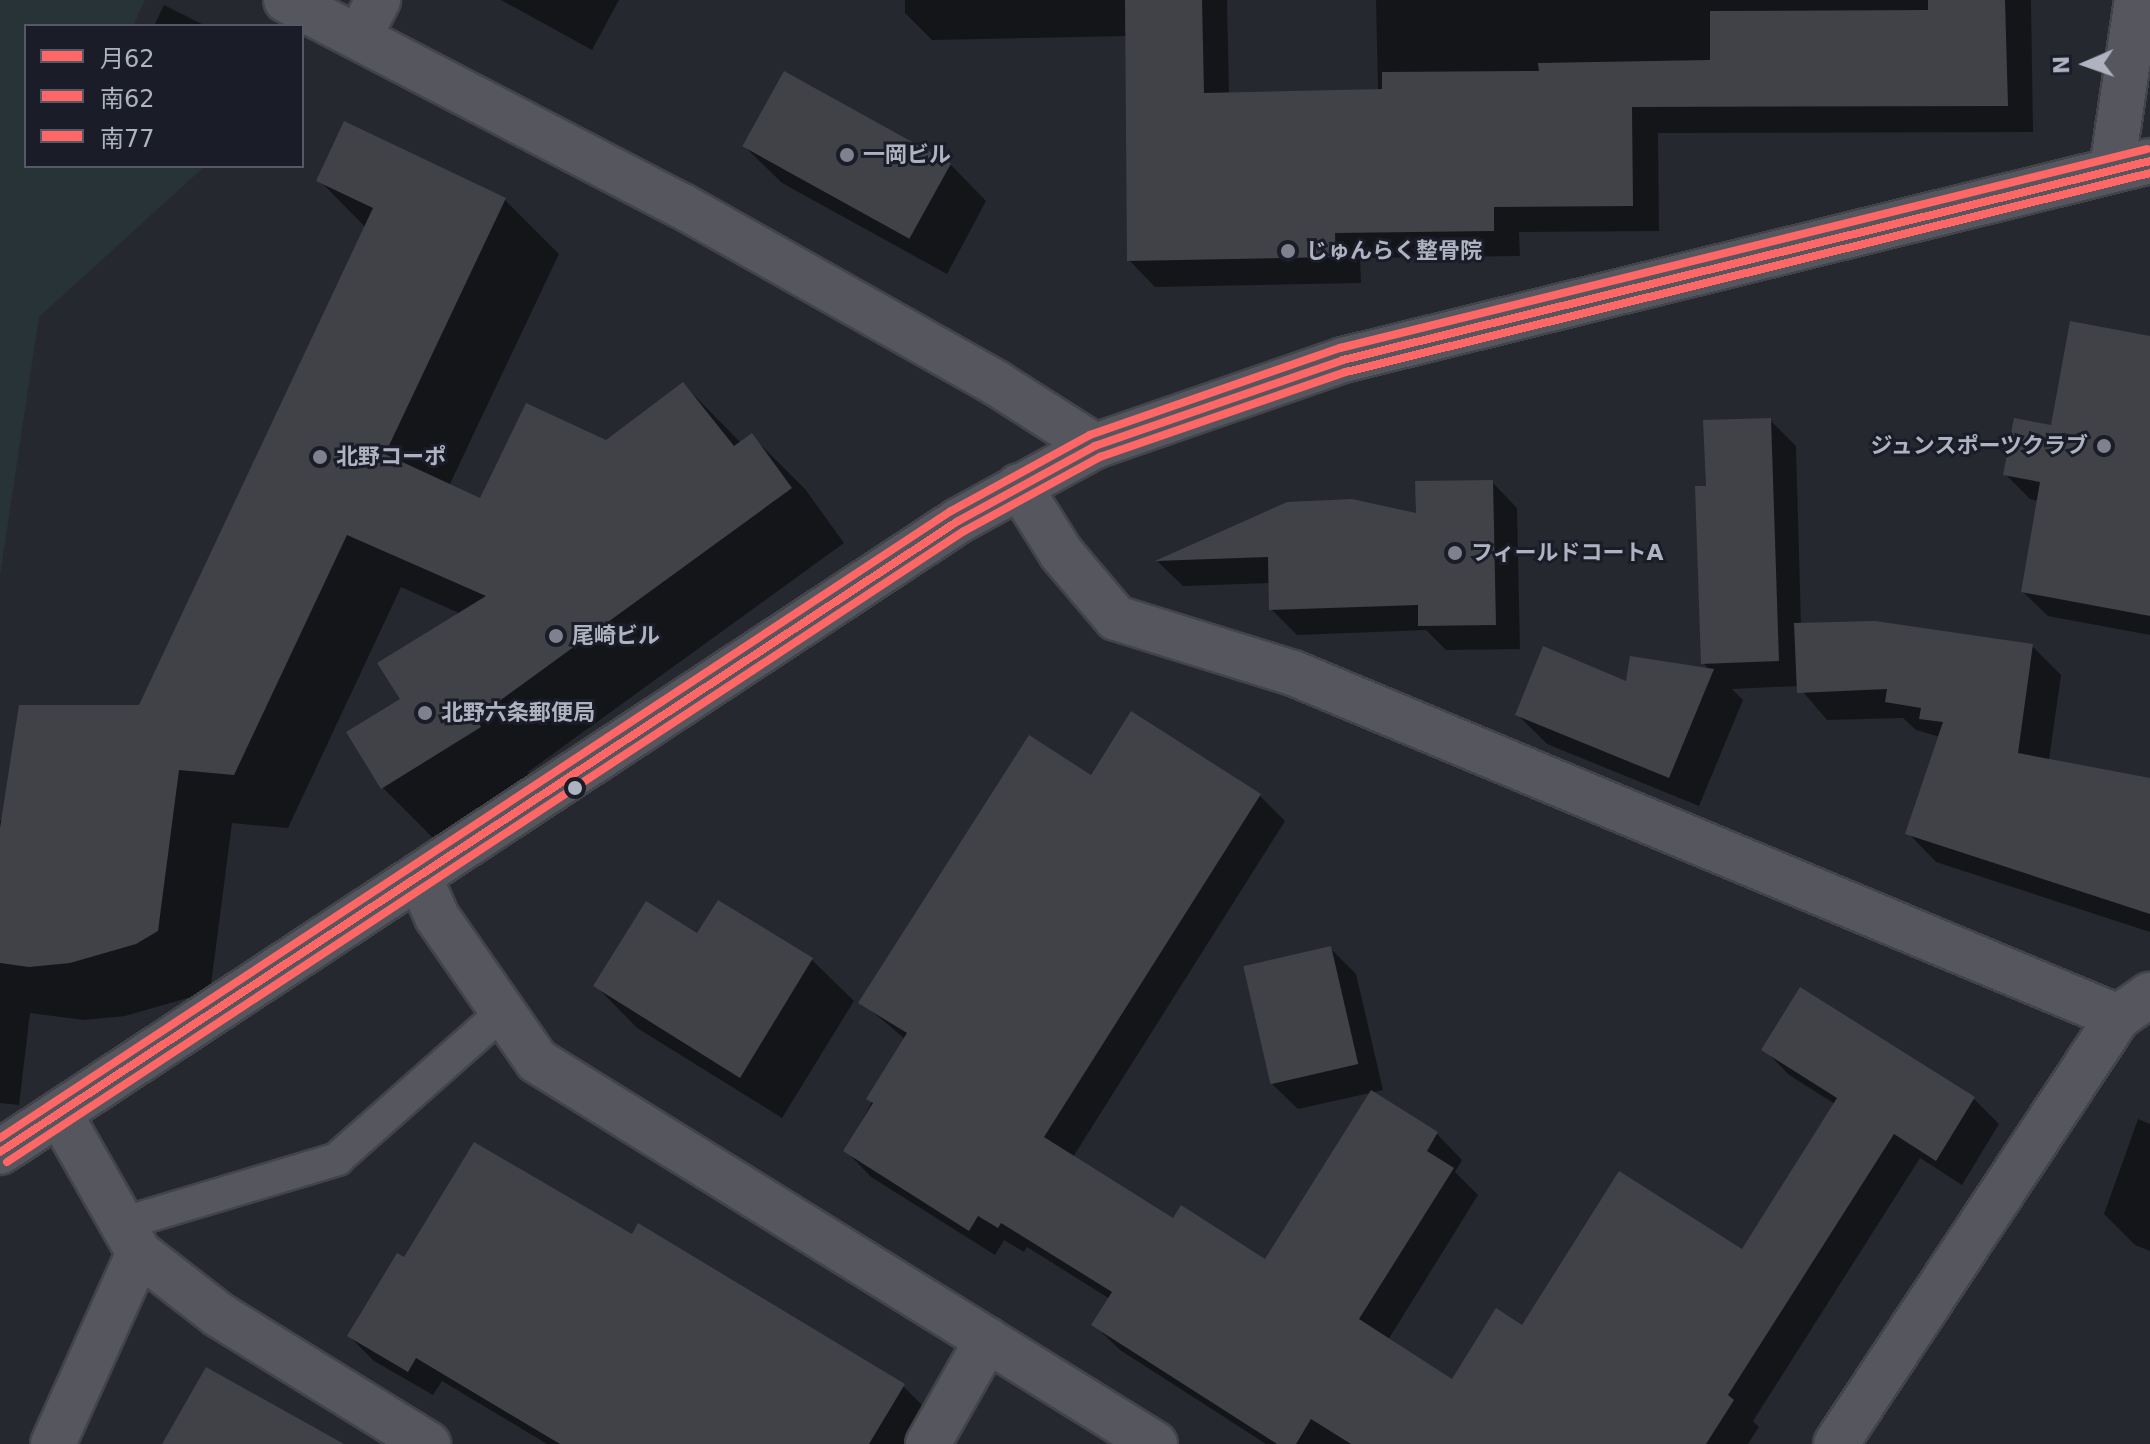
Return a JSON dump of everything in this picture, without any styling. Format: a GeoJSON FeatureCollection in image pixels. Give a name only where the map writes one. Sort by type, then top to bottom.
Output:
{"type":"FeatureCollection","features":[{"type":"Feature","properties":{"kind":"street"},"geometry":{"type":"LineString","coordinates":[[286,0],[368,19],[682,206],[996,383],[1095,446]]}},
{"type":"Feature","properties":{"kind":"street"},"geometry":{"type":"LineString","coordinates":[[0,1152],[958,521],[1095,446],[1343,360],[2131,165],[2137,0]]}},
{"type":"Feature","properties":{"kind":"street"},"geometry":{"type":"LineString","coordinates":[[1019,486],[1061,553],[1116,618],[1293,673],[2134,1006],[1836,1444]]}},
{"type":"Feature","properties":{"kind":"street"},"geometry":{"type":"LineString","coordinates":[[419,876],[437,917],[501,1014],[537,1061],[1155,1444]]}},
{"type":"Feature","properties":{"kind":"street"},"geometry":{"type":"LineString","coordinates":[[59,1113],[130,1238],[219,1315],[428,1444]]}},
{"type":"Feature","properties":{"kind":"street"},"geometry":{"type":"LineString","coordinates":[[53,1444],[130,1238]]}},
{"type":"Feature","properties":{"kind":"street"},"geometry":{"type":"LineString","coordinates":[[928,1444],[987,1340]]}},
{"type":"Feature","properties":{"kind":"lane"},"geometry":{"type":"LineString","coordinates":[[130,1238],[337,1159],[501,1014]]}},
{"type":"Feature","properties":{"kind":"shaded area"},"geometry":{"type":"Polygon","coordinates":[[[0,0],[145,0],[134,24],[24,24],[24,168],[203,168],[39,317],[0,576],[0,0]]]}},
{"type":"Feature","properties":{"kind":"building"},"geometry":{"type":"Polygon","coordinates":[[[1125,0],[1202,0],[1204,93],[1382,89],[1382,72],[1539,71],[1538,63],[1710,60],[1710,11],[1928,10],[1928,0],[2005,0],[2008,106],[1632,107],[1633,206],[1494,207],[1494,231],[1335,233],[1336,257],[1127,261],[1125,0]]]}},
{"type":"Feature","properties":{"kind":"building","name":"一岡ビル"},"geometry":{"type":"Polygon","coordinates":[[[784,71],[951,164],[909,239],[742,146],[784,71]]]}},
{"type":"Feature","properties":{"kind":"building"},"geometry":{"type":"Polygon","coordinates":[[[344,121],[506,198],[385,454],[480,498],[526,403],[606,440],[683,382],[734,446],[752,433],[792,488],[476,718],[481,727],[381,789],[346,732],[400,699],[377,663],[486,596],[347,535],[234,775],[179,770],[158,931],[136,944],[70,963],[29,967],[0,963],[0,828],[19,705],[139,705],[373,208],[316,181],[344,121]]]}},
{"type":"Feature","properties":{"kind":"building"},"geometry":{"type":"Polygon","coordinates":[[[2070,321],[2150,336],[2150,616],[2021,592],[2040,482],[2003,475],[2014,418],[2051,425],[2070,321]]]}},
{"type":"Feature","properties":{"kind":"building"},"geometry":{"type":"Polygon","coordinates":[[[1771,418],[1779,661],[1701,664],[1695,486],[1706,486],[1703,420],[1771,418]]]}},
{"type":"Feature","properties":{"kind":"building"},"geometry":{"type":"Polygon","coordinates":[[[1493,480],[1496,625],[1418,626],[1418,605],[1269,610],[1268,557],[1155,561],[1287,502],[1352,499],[1416,513],[1415,481],[1493,480]]]}},
{"type":"Feature","properties":{"kind":"building"},"geometry":{"type":"Polygon","coordinates":[[[1875,621],[2033,644],[2018,753],[2150,778],[2150,914],[1905,834],[1943,722],[1919,719],[1921,708],[1885,702],[1887,689],[1797,693],[1794,623],[1875,621]]]}},
{"type":"Feature","properties":{"kind":"building"},"geometry":{"type":"Polygon","coordinates":[[[1543,646],[1626,681],[1630,656],[1714,669],[1669,778],[1515,715],[1543,646]]]}},
{"type":"Feature","properties":{"kind":"building"},"geometry":{"type":"Polygon","coordinates":[[[1131,711],[1261,794],[1044,1137],[1173,1218],[1181,1205],[1265,1259],[1371,1090],[1438,1132],[1427,1151],[1454,1168],[1359,1319],[1452,1379],[1496,1308],[1522,1325],[1619,1171],[1742,1249],[1837,1098],[1761,1050],[1800,987],[1975,1097],[1936,1161],[1894,1134],[1728,1395],[1734,1400],[1706,1444],[1351,1444],[1311,1419],[1296,1444],[1277,1444],[1091,1325],[1112,1292],[1001,1223],[998,1228],[978,1216],[969,1231],[843,1151],[873,1103],[866,1099],[907,1033],[858,1003],[1029,735],[1091,775],[1131,711]]]}},
{"type":"Feature","properties":{"kind":"building"},"geometry":{"type":"Polygon","coordinates":[[[718,900],[813,958],[740,1078],[593,986],[646,901],[697,933],[718,900]]]}},
{"type":"Feature","properties":{"kind":"building"},"geometry":{"type":"Polygon","coordinates":[[[1331,946],[1358,1064],[1271,1084],[1243,966],[1331,946]]]}},
{"type":"Feature","properties":{"kind":"building"},"geometry":{"type":"Polygon","coordinates":[[[474,1142],[632,1234],[638,1223],[905,1384],[869,1444],[560,1444],[416,1358],[408,1372],[347,1336],[397,1253],[404,1257],[474,1142]]]}},
{"type":"Feature","properties":{"kind":"building"},"geometry":{"type":"Polygon","coordinates":[[[206,1367],[344,1444],[162,1444],[206,1367]]]}},
{"type":"Feature","properties":{"kind":"transit line","name":"南77"},"geometry":{"type":"LineString","coordinates":[[0,1138],[951,511],[1090,435],[1340,348],[2147,149]]}},
{"type":"Feature","properties":{"kind":"transit line","name":"月62"},"geometry":{"type":"LineString","coordinates":[[0,1152],[958,521],[1095,446],[1343,360],[2150,161]]}},
{"type":"Feature","properties":{"kind":"transit line","name":"南62"},"geometry":{"type":"LineString","coordinates":[[7,1162],[964,531],[1100,457],[1346,372],[2150,173]]}},
{"type":"Feature","properties":{"kind":"place","name":"一岡ビル"},"geometry":{"type":"Point","coordinates":[847,155]}},
{"type":"Feature","properties":{"kind":"place","name":"じゅんらく整骨院"},"geometry":{"type":"Point","coordinates":[1288,251]}},
{"type":"Feature","properties":{"kind":"place","name":"ジュンスポーツクラブ"},"geometry":{"type":"Point","coordinates":[2104,446]}},
{"type":"Feature","properties":{"kind":"place","name":"北野コーポ"},"geometry":{"type":"Point","coordinates":[320,457]}},
{"type":"Feature","properties":{"kind":"place","name":"フィールドコートA"},"geometry":{"type":"Point","coordinates":[1455,553]}},
{"type":"Feature","properties":{"kind":"place","name":"尾崎ビル"},"geometry":{"type":"Point","coordinates":[556,636]}},
{"type":"Feature","properties":{"kind":"place","name":"北野六条郵便局"},"geometry":{"type":"Point","coordinates":[425,713]}}]}
